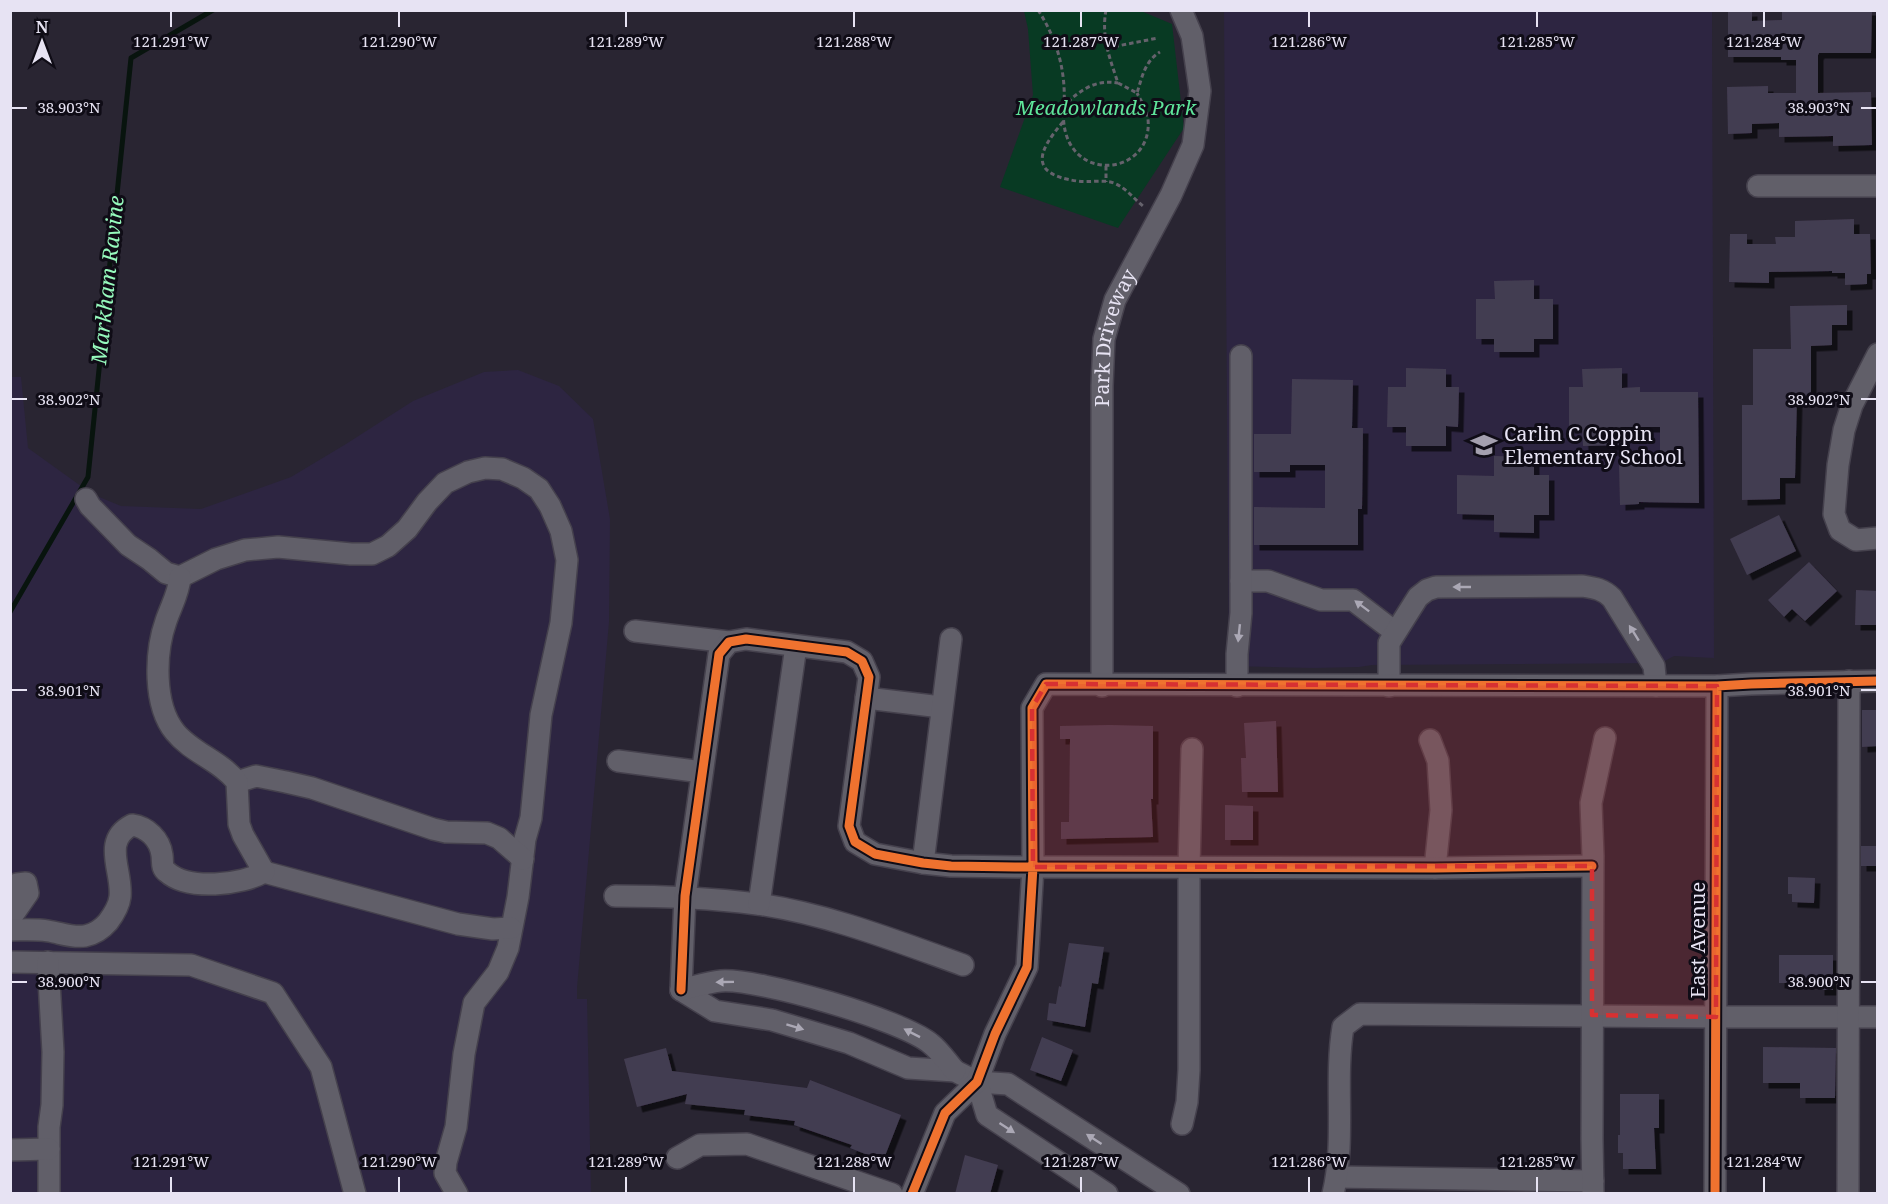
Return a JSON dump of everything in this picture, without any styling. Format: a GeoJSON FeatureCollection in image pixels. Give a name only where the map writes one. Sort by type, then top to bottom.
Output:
{"type":"FeatureCollection","features":[{"type":"Feature","properties":{"kind":"street","name":"Park Driveway"},"geometry":{"type":"LineString","coordinates":[[1102,686],[1104,339],[1115,300],[1171,195],[1193,145],[1200,91],[1192,36],[1181,10]]}},
{"type":"Feature","properties":{"kind":"street"},"geometry":{"type":"LineString","coordinates":[[1758,186],[1878,186]]}},
{"type":"Feature","properties":{"kind":"street"},"geometry":{"type":"LineString","coordinates":[[1878,354],[1852,405],[1844,430],[1838,465],[1834,514],[1840,530],[1856,540],[1878,538]]}},
{"type":"Feature","properties":{"kind":"street"},"geometry":{"type":"LineString","coordinates":[[1237,686],[1241,613],[1241,356]]}},
{"type":"Feature","properties":{"kind":"street"},"geometry":{"type":"LineString","coordinates":[[86,499],[128,546],[166,573],[180,577],[216,559],[245,550],[278,547],[372,554],[388,546],[407,530],[427,502],[446,483],[468,472],[485,468],[502,469],[523,478],[538,489],[550,506],[567,560],[561,623],[541,715],[531,818],[525,839],[518,897],[508,948],[498,972],[474,1003],[464,1054],[456,1127],[445,1173],[457,1194]]}},
{"type":"Feature","properties":{"kind":"street"},"geometry":{"type":"LineString","coordinates":[[180,577],[179,586],[159,642],[157,657],[157,671],[164,709],[173,730],[187,745],[228,773],[237,782],[239,824],[264,872]]}},
{"type":"Feature","properties":{"kind":"street"},"geometry":{"type":"LineString","coordinates":[[1241,581],[1268,581],[1321,600],[1353,600],[1395,632]]}},
{"type":"Feature","properties":{"kind":"street"},"geometry":{"type":"LineString","coordinates":[[1389,686],[1389,643],[1418,597],[1427,590],[1436,587],[1582,586],[1596,588],[1606,592],[1612,598],[1654,666],[1656,686]]}},
{"type":"Feature","properties":{"kind":"street"},"geometry":{"type":"LineString","coordinates":[[635,631],[729,642],[746,639],[847,652],[862,661],[869,677],[849,826],[855,843],[875,854],[951,866],[1189,868],[1593,866]]}},
{"type":"Feature","properties":{"kind":"street"},"geometry":{"type":"LineString","coordinates":[[923,863],[951,639]]}},
{"type":"Feature","properties":{"kind":"street"},"geometry":{"type":"LineString","coordinates":[[681,990],[685,896],[718,654],[729,642]]}},
{"type":"Feature","properties":{"kind":"street"},"geometry":{"type":"LineString","coordinates":[[759,904],[796,646]]}},
{"type":"Feature","properties":{"kind":"street"},"geometry":{"type":"LineString","coordinates":[[1848,1194],[1849,681]]}},
{"type":"Feature","properties":{"kind":"street"},"geometry":{"type":"LineString","coordinates":[[912,1194],[945,1113],[977,1082],[995,1034],[1027,967],[1033,867],[1032,708],[1046,684],[1102,686],[1717,686],[1878,681]]}},
{"type":"Feature","properties":{"kind":"street","name":"East Avenue"},"geometry":{"type":"LineString","coordinates":[[1715,1194],[1717,686]]}},
{"type":"Feature","properties":{"kind":"street"},"geometry":{"type":"LineString","coordinates":[[866,698],[942,707]]}},
{"type":"Feature","properties":{"kind":"street"},"geometry":{"type":"LineString","coordinates":[[1605,738],[1591,804],[1593,866],[1592,1015],[1593,1187],[1335,1185],[1340,1120],[1339,1052],[1343,1027],[1360,1014],[1592,1015],[1716,1017],[1878,1017]]}},
{"type":"Feature","properties":{"kind":"street"},"geometry":{"type":"LineString","coordinates":[[1430,740],[1438,761],[1441,810],[1435,868]]}},
{"type":"Feature","properties":{"kind":"street"},"geometry":{"type":"LineString","coordinates":[[1182,1124],[1187,1102],[1189,1070],[1189,868],[1192,749]]}},
{"type":"Feature","properties":{"kind":"street"},"geometry":{"type":"LineString","coordinates":[[618,761],[702,772]]}},
{"type":"Feature","properties":{"kind":"street"},"geometry":{"type":"LineString","coordinates":[[237,782],[256,776],[286,782],[312,788],[446,832],[487,833],[499,838],[523,859]]}},
{"type":"Feature","properties":{"kind":"street"},"geometry":{"type":"LineString","coordinates":[[12,920],[70,936],[93,934],[103,927],[114,914],[121,896],[116,843],[119,833],[132,825],[142,826],[152,835],[161,849],[164,870],[177,878],[207,885],[257,876],[264,872],[458,924],[493,929],[511,928]]}},
{"type":"Feature","properties":{"kind":"street"},"geometry":{"type":"LineString","coordinates":[[615,896],[685,896],[759,904],[868,930],[963,965]]}},
{"type":"Feature","properties":{"kind":"street"},"geometry":{"type":"LineString","coordinates":[[10,962],[191,965],[273,993],[321,1067],[349,1193]]}},
{"type":"Feature","properties":{"kind":"street"},"geometry":{"type":"LineString","coordinates":[[48,962],[53,1052],[49,1194]]}},
{"type":"Feature","properties":{"kind":"street"},"geometry":{"type":"LineString","coordinates":[[681,990],[721,981],[776,989],[845,1008],[906,1030],[930,1043],[955,1071],[977,1082],[1008,1084],[1179,1194]]}},
{"type":"Feature","properties":{"kind":"street"},"geometry":{"type":"LineString","coordinates":[[681,990],[715,1011],[772,1020],[849,1043],[908,1068],[955,1071]]}},
{"type":"Feature","properties":{"kind":"street"},"geometry":{"type":"LineString","coordinates":[[977,1082],[987,1115],[1107,1194]]}},
{"type":"Feature","properties":{"kind":"street"},"geometry":{"type":"LineString","coordinates":[[677,1158],[700,1145],[747,1144],[892,1194]]}},
{"type":"Feature","properties":{"kind":"street"},"geometry":{"type":"LineString","coordinates":[[10,1150],[49,1149]]}},
{"type":"Feature","properties":{"kind":"path"},"geometry":{"type":"LineString","coordinates":[[1038,10],[1061,60],[1064,84],[1064,105],[1064,122],[1070,142],[1077,153],[1086,160],[1106,166],[1124,163],[1144,142],[1148,118],[1137,93],[1118,83],[1098,83],[1085,87],[1064,105]]}},
{"type":"Feature","properties":{"kind":"path"},"geometry":{"type":"LineString","coordinates":[[1106,10],[1103,29],[1118,83]]}},
{"type":"Feature","properties":{"kind":"path"},"geometry":{"type":"LineString","coordinates":[[1107,48],[1158,38]]}},
{"type":"Feature","properties":{"kind":"path"},"geometry":{"type":"LineString","coordinates":[[1137,93],[1151,57],[1160,52]]}},
{"type":"Feature","properties":{"kind":"path"},"geometry":{"type":"LineString","coordinates":[[1064,122],[1049,138],[1042,150],[1042,161],[1047,170],[1077,181],[1112,182],[1126,190],[1147,208]]}},
{"type":"Feature","properties":{"kind":"path"},"geometry":{"type":"LineString","coordinates":[[1106,166],[1106,182]]}},
{"type":"Feature","properties":{"kind":"highlighted area"},"geometry":{"type":"Polygon","coordinates":[[[1046,684],[1717,686],[1716,1017],[1592,1015],[1592,866],[1033,867],[1032,708],[1046,684]]]}},
{"type":"Feature","properties":{"kind":"shaded area"},"geometry":{"type":"Polygon","coordinates":[[[1224,11],[1712,11],[1714,658],[1674,656],[1661,663],[1372,665],[1313,668],[1229,666],[1224,11]]]}},
{"type":"Feature","properties":{"kind":"shaded area"},"geometry":{"type":"Polygon","coordinates":[[[518,370],[559,386],[593,419],[610,519],[609,622],[577,988],[577,999],[587,999],[591,1193],[11,1194],[11,377],[21,377],[28,448],[92,494],[121,506],[201,509],[291,477],[413,401],[484,372],[518,370]]]}},
{"type":"Feature","properties":{"kind":"green space","name":"Meadowlands Park"},"geometry":{"type":"Polygon","coordinates":[[[1024,11],[1141,11],[1172,24],[1184,128],[1118,228],[1000,187],[1033,95],[1028,29],[1024,11]]]}},
{"type":"Feature","properties":{"kind":"building"},"geometry":{"type":"Polygon","coordinates":[[[1782,10],[1872,10],[1871,53],[1819,53],[1818,93],[1871,92],[1872,145],[1833,146],[1833,136],[1779,137],[1779,123],[1752,124],[1752,133],[1728,134],[1727,87],[1768,86],[1768,93],[1796,93],[1796,60],[1781,60],[1781,57],[1728,57],[1728,12],[1752,11],[1752,21],[1782,20],[1782,10]]]}},
{"type":"Feature","properties":{"kind":"building"},"geometry":{"type":"Polygon","coordinates":[[[1854,219],[1854,234],[1870,234],[1871,274],[1867,274],[1867,284],[1845,285],[1845,273],[1832,273],[1832,271],[1769,272],[1769,283],[1729,282],[1730,234],[1747,234],[1747,244],[1776,244],[1775,237],[1795,237],[1795,221],[1854,219]]]}},
{"type":"Feature","properties":{"kind":"building"},"geometry":{"type":"Polygon","coordinates":[[[1534,280],[1534,299],[1553,299],[1553,339],[1534,339],[1534,352],[1494,352],[1494,339],[1476,339],[1476,299],[1495,299],[1494,281],[1534,280]]]}},
{"type":"Feature","properties":{"kind":"building"},"geometry":{"type":"Polygon","coordinates":[[[1847,305],[1847,325],[1832,325],[1832,345],[1811,346],[1811,397],[1797,397],[1795,478],[1780,478],[1780,499],[1742,500],[1742,405],[1753,405],[1753,349],[1791,349],[1790,306],[1847,305]]]}},
{"type":"Feature","properties":{"kind":"building"},"geometry":{"type":"Polygon","coordinates":[[[1406,368],[1446,369],[1446,387],[1459,387],[1458,427],[1446,426],[1446,446],[1406,446],[1406,427],[1387,427],[1388,387],[1406,387],[1406,368]]]}},
{"type":"Feature","properties":{"kind":"building"},"geometry":{"type":"Polygon","coordinates":[[[1622,368],[1622,388],[1640,387],[1640,392],[1698,392],[1699,503],[1639,502],[1639,504],[1620,505],[1619,465],[1660,465],[1660,427],[1622,427],[1622,445],[1583,446],[1582,427],[1569,428],[1569,387],[1583,387],[1582,369],[1622,368]]]}},
{"type":"Feature","properties":{"kind":"building"},"geometry":{"type":"Polygon","coordinates":[[[1292,379],[1353,380],[1352,428],[1363,428],[1362,509],[1358,509],[1358,545],[1254,545],[1254,507],[1325,508],[1325,465],[1290,465],[1290,472],[1254,472],[1254,434],[1291,434],[1292,379]]]}},
{"type":"Feature","properties":{"kind":"building"},"geometry":{"type":"Polygon","coordinates":[[[1494,456],[1534,457],[1534,475],[1549,475],[1549,515],[1534,515],[1534,533],[1494,532],[1494,515],[1457,514],[1457,475],[1494,476],[1494,456]]]}},
{"type":"Feature","properties":{"kind":"building"},"geometry":{"type":"Polygon","coordinates":[[[1779,515],[1796,551],[1747,575],[1730,539],[1779,515]]]}},
{"type":"Feature","properties":{"kind":"building"},"geometry":{"type":"Polygon","coordinates":[[[1809,562],[1837,591],[1805,621],[1792,609],[1784,617],[1768,600],[1809,562]]]}},
{"type":"Feature","properties":{"kind":"building"},"geometry":{"type":"Polygon","coordinates":[[[1856,590],[1878,591],[1878,625],[1855,625],[1856,590]]]}},
{"type":"Feature","properties":{"kind":"building"},"geometry":{"type":"Polygon","coordinates":[[[1862,710],[1878,710],[1878,746],[1862,747],[1862,710]]]}},
{"type":"Feature","properties":{"kind":"building"},"geometry":{"type":"Polygon","coordinates":[[[1276,721],[1278,792],[1242,792],[1241,758],[1246,758],[1244,723],[1276,721]]]}},
{"type":"Feature","properties":{"kind":"building"},"geometry":{"type":"Polygon","coordinates":[[[1060,726],[1153,726],[1153,799],[1151,799],[1153,837],[1061,839],[1061,822],[1069,822],[1070,739],[1060,739],[1060,726]]]}},
{"type":"Feature","properties":{"kind":"building"},"geometry":{"type":"Polygon","coordinates":[[[1225,805],[1253,806],[1253,840],[1225,840],[1225,805]]]}},
{"type":"Feature","properties":{"kind":"building"},"geometry":{"type":"Polygon","coordinates":[[[1861,846],[1878,846],[1878,866],[1861,866],[1861,846]]]}},
{"type":"Feature","properties":{"kind":"building"},"geometry":{"type":"Polygon","coordinates":[[[1788,877],[1815,878],[1814,903],[1792,902],[1792,894],[1788,894],[1788,877]]]}},
{"type":"Feature","properties":{"kind":"building"},"geometry":{"type":"Polygon","coordinates":[[[1069,943],[1104,947],[1098,984],[1092,983],[1085,1027],[1047,1020],[1049,1003],[1056,1004],[1059,986],[1061,987],[1069,943]]]}},
{"type":"Feature","properties":{"kind":"building"},"geometry":{"type":"Polygon","coordinates":[[[1779,955],[1833,955],[1833,990],[1819,990],[1819,983],[1779,983],[1779,955]]]}},
{"type":"Feature","properties":{"kind":"building"},"geometry":{"type":"Polygon","coordinates":[[[1042,1037],[1073,1050],[1061,1081],[1030,1070],[1042,1037]]]}},
{"type":"Feature","properties":{"kind":"building"},"geometry":{"type":"Polygon","coordinates":[[[1763,1047],[1836,1048],[1835,1098],[1800,1098],[1800,1083],[1763,1083],[1763,1047]]]}},
{"type":"Feature","properties":{"kind":"building"},"geometry":{"type":"Polygon","coordinates":[[[666,1048],[672,1071],[807,1088],[810,1080],[901,1115],[883,1161],[850,1148],[852,1145],[794,1125],[795,1121],[744,1115],[745,1110],[685,1104],[687,1094],[637,1107],[624,1059],[666,1048]]]}},
{"type":"Feature","properties":{"kind":"building"},"geometry":{"type":"Polygon","coordinates":[[[1620,1094],[1659,1094],[1659,1128],[1654,1128],[1656,1169],[1623,1169],[1623,1153],[1618,1153],[1620,1094]]]}},
{"type":"Feature","properties":{"kind":"building"},"geometry":{"type":"Polygon","coordinates":[[[965,1155],[998,1165],[990,1194],[955,1194],[965,1155]]]}},
{"type":"Feature","properties":{"kind":"waterway","name":"Markham Ravine"},"geometry":{"type":"LineString","coordinates":[[10,612],[88,477],[131,58],[213,10]]}},
{"type":"Feature","properties":{"kind":"cycle path"},"geometry":{"type":"LineString","coordinates":[[681,990],[685,896],[719,654],[729,642],[746,639],[847,652],[862,661],[869,677],[849,826],[855,842],[875,854],[951,866],[1435,868],[1592,866]]}},
{"type":"Feature","properties":{"kind":"cycle path"},"geometry":{"type":"LineString","coordinates":[[912,1194],[945,1113],[977,1082],[995,1034],[1027,967],[1033,867],[1032,708],[1046,684],[1717,686],[1878,681]]}},
{"type":"Feature","properties":{"kind":"cycle path"},"geometry":{"type":"LineString","coordinates":[[1715,1194],[1717,686]]}},
{"type":"Feature","properties":{"kind":"place","name":"Carlin C Coppin Elementary School"},"geometry":{"type":"Point","coordinates":[1484,445]}}]}
